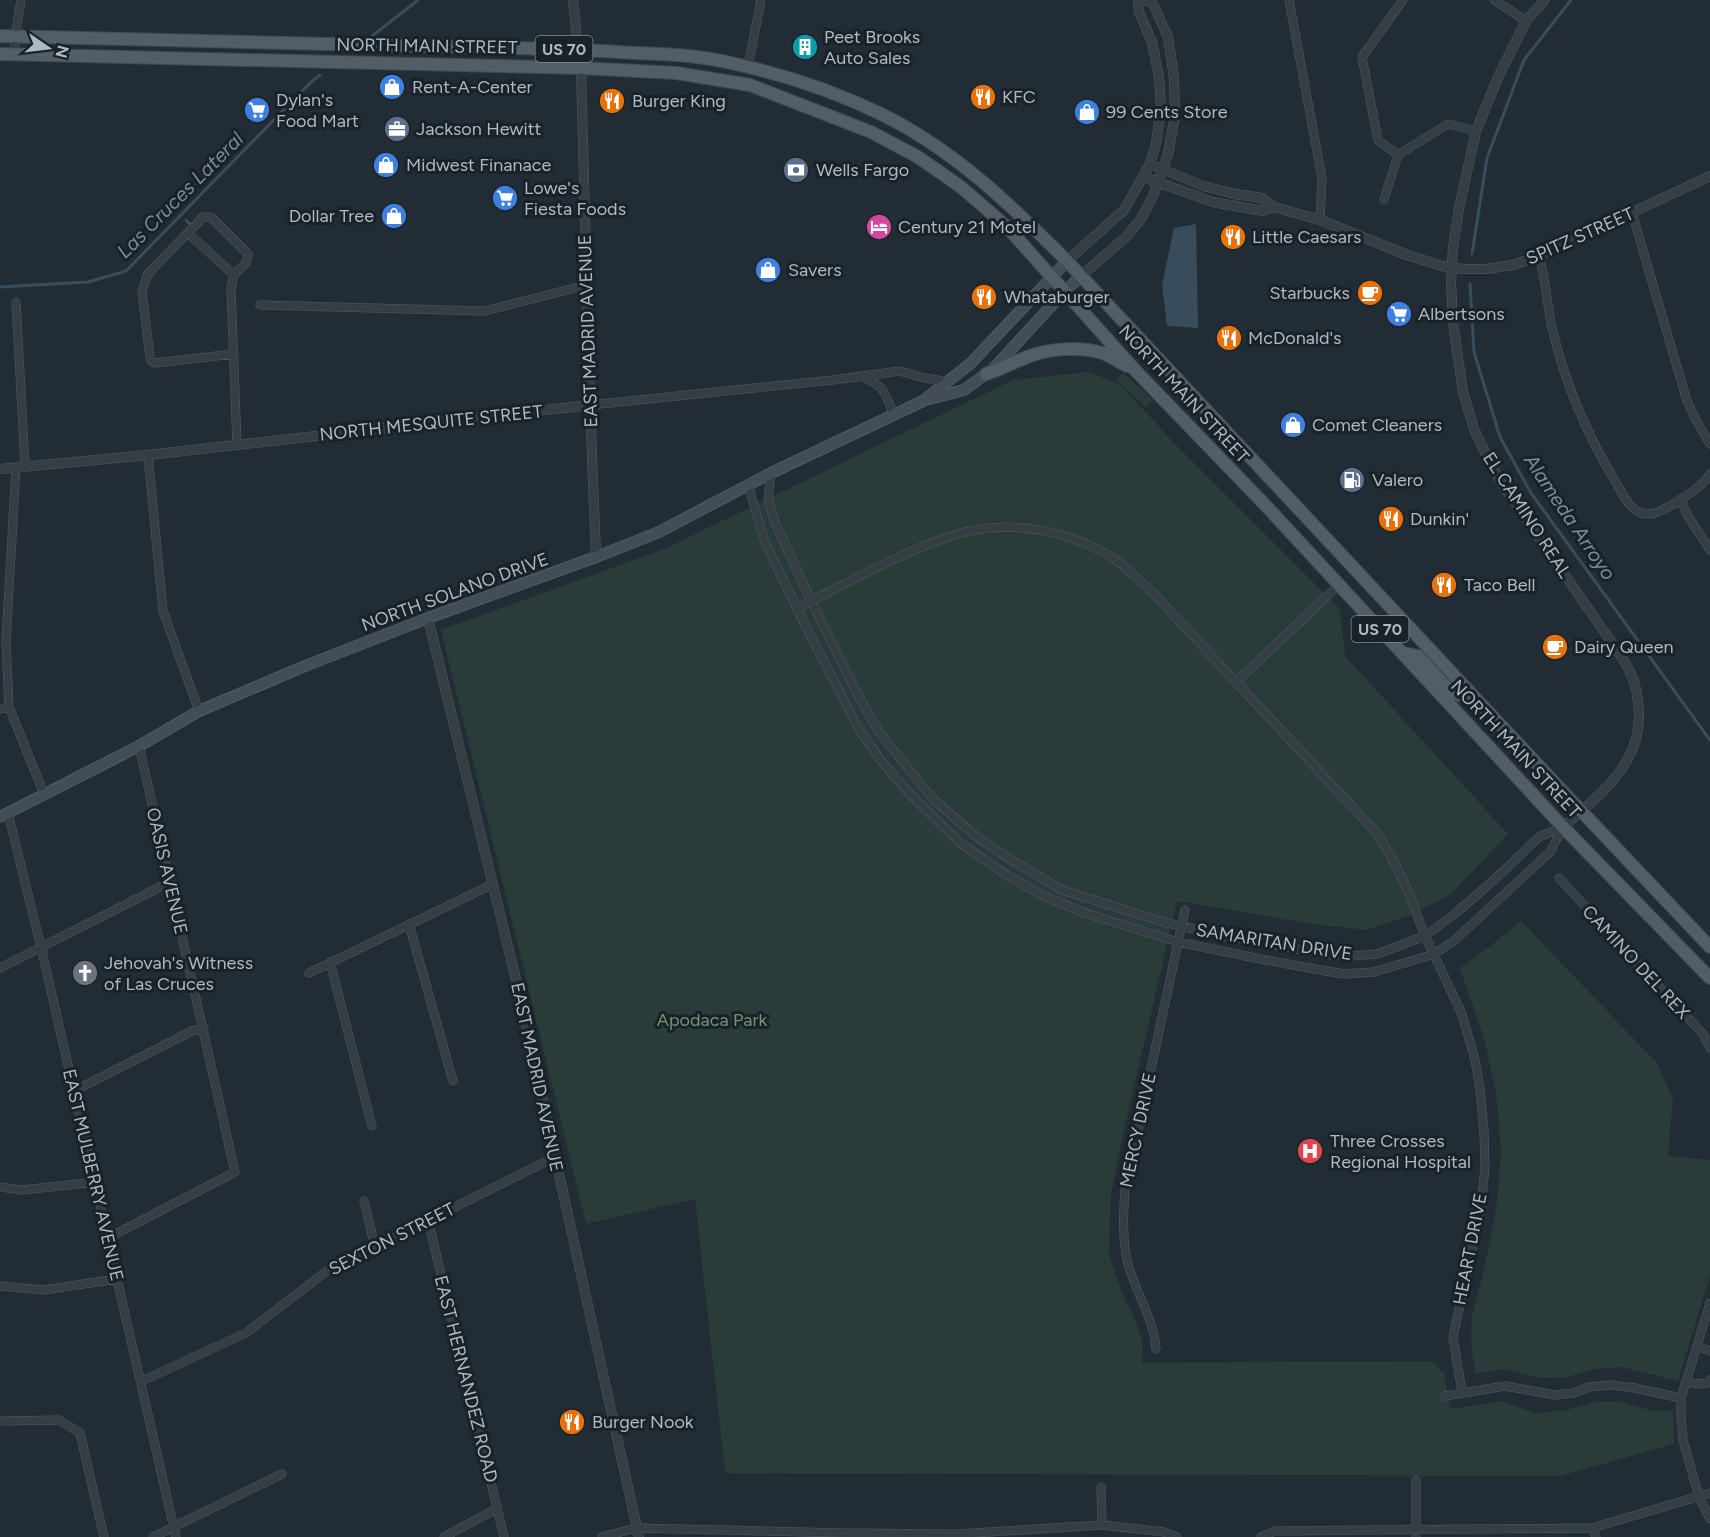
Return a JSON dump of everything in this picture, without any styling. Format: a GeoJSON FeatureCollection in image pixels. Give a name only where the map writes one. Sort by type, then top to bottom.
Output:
{"type":"FeatureCollection","features":[{"type":"Feature","properties":{"kind":"main road","name":"NORTH MAIN STREET"},"geometry":{"type":"LineString","coordinates":[[0,36],[578,49],[676,55],[729,62],[748,67],[833,93],[881,114],[928,140],[971,172],[1007,202],[1082,276],[1581,812],[1710,947]]}},
{"type":"Feature","properties":{"kind":"main road"},"geometry":{"type":"LineString","coordinates":[[422,64],[423,46]]}},
{"type":"Feature","properties":{"kind":"main road","name":"NORTH MAIN STREET"},"geometry":{"type":"LineString","coordinates":[[0,54],[581,68],[676,73],[750,85],[871,132],[918,157],[961,187],[1007,227],[1134,369],[1268,508],[1563,827],[1710,978]]}},
{"type":"Feature","properties":{"kind":"main road"},"geometry":{"type":"LineString","coordinates":[[748,67],[750,85]]}},
{"type":"Feature","properties":{"kind":"main road","name":"NORTH SOLANO DRIVE"},"geometry":{"type":"LineString","coordinates":[[4,815],[139,746],[199,711],[305,666],[428,618],[659,532],[771,473],[923,401],[970,364],[1067,261]]}},
{"type":"Feature","properties":{"kind":"main road","name":"NORTH SOLANO DRIVE"},"geometry":{"type":"LineString","coordinates":[[923,401],[964,390],[993,369],[1064,292],[1082,276]]}},
{"type":"Feature","properties":{"kind":"main road"},"geometry":{"type":"LineString","coordinates":[[986,374],[1034,355],[1086,350],[1103,354],[1134,369]]}},
{"type":"Feature","properties":{"kind":"main road"},"geometry":{"type":"LineString","coordinates":[[1403,653],[1418,656],[1449,690],[1467,697],[1472,694]]}},
{"type":"Feature","properties":{"kind":"street"},"geometry":{"type":"LineString","coordinates":[[15,54],[15,37],[21,0]]}},
{"type":"Feature","properties":{"kind":"street","name":"EAST MADRID AVENUE"},"geometry":{"type":"LineString","coordinates":[[573,0],[581,68],[596,557]]}},
{"type":"Feature","properties":{"kind":"street"},"geometry":{"type":"LineString","coordinates":[[748,67],[761,0]]}},
{"type":"Feature","properties":{"kind":"street"},"geometry":{"type":"LineString","coordinates":[[1067,261],[1124,210],[1150,164],[1156,142],[1161,110],[1160,77],[1152,42],[1139,12],[1138,0]]}},
{"type":"Feature","properties":{"kind":"street"},"geometry":{"type":"LineString","coordinates":[[1082,276],[1126,237],[1141,219],[1168,154],[1175,115],[1174,77],[1168,37],[1152,4],[1144,0]]}},
{"type":"Feature","properties":{"kind":"street"},"geometry":{"type":"LineString","coordinates":[[1290,0],[1322,178],[1320,220]]}},
{"type":"Feature","properties":{"kind":"street"},"geometry":{"type":"LineString","coordinates":[[1398,155],[1378,140],[1362,57],[1403,0]]}},
{"type":"Feature","properties":{"kind":"street"},"geometry":{"type":"LineString","coordinates":[[1494,0],[1526,21]]}},
{"type":"Feature","properties":{"kind":"street","name":"EL CAMINO REAL"},"geometry":{"type":"LineString","coordinates":[[1545,0],[1526,21],[1499,75],[1476,131],[1459,208],[1453,248],[1452,303],[1463,392],[1474,429],[1490,463],[1502,484],[1614,646],[1629,670],[1635,687],[1639,706],[1639,728],[1628,761],[1614,780],[1563,827]]}},
{"type":"Feature","properties":{"kind":"street"},"geometry":{"type":"LineString","coordinates":[[1384,199],[1398,155],[1448,124],[1476,131]]}},
{"type":"Feature","properties":{"kind":"street","name":"SPITZ STREET"},"geometry":{"type":"LineString","coordinates":[[1150,164],[1203,186],[1262,198],[1275,207],[1320,220],[1407,255],[1442,266],[1463,269],[1514,265],[1539,256],[1710,176]]}},
{"type":"Feature","properties":{"kind":"street","name":"SPITZ STREET"},"geometry":{"type":"LineString","coordinates":[[1143,177],[1213,202],[1263,211],[1275,207]]}},
{"type":"Feature","properties":{"kind":"street"},"geometry":{"type":"LineString","coordinates":[[1632,213],[1685,394],[1692,413],[1710,444]]}},
{"type":"Feature","properties":{"kind":"street"},"geometry":{"type":"LineString","coordinates":[[234,354],[155,363],[151,361],[143,286],[147,275],[203,217],[211,217],[248,254],[246,263],[234,275],[231,288],[234,354],[237,445]]}},
{"type":"Feature","properties":{"kind":"street"},"geometry":{"type":"LineString","coordinates":[[188,233],[234,275]]}},
{"type":"Feature","properties":{"kind":"street"},"geometry":{"type":"LineString","coordinates":[[1539,256],[1551,325],[1566,376],[1584,424],[1630,505],[1646,514],[1655,513],[1701,485],[1710,474]]}},
{"type":"Feature","properties":{"kind":"street"},"geometry":{"type":"LineString","coordinates":[[260,305],[485,311],[586,285]]}},
{"type":"Feature","properties":{"kind":"street"},"geometry":{"type":"LineString","coordinates":[[16,302],[21,466],[3,641],[9,707],[44,794]]}},
{"type":"Feature","properties":{"kind":"street","name":"NORTH MESQUITE STREET"},"geometry":{"type":"LineString","coordinates":[[0,469],[148,455],[899,371],[949,382]]}},
{"type":"Feature","properties":{"kind":"street"},"geometry":{"type":"LineString","coordinates":[[861,376],[876,383],[886,393],[894,416]]}},
{"type":"Feature","properties":{"kind":"street"},"geometry":{"type":"LineString","coordinates":[[148,455],[164,611],[199,711]]}},
{"type":"Feature","properties":{"kind":"street","name":"SAMARITAN DRIVE"},"geometry":{"type":"LineString","coordinates":[[771,473],[768,491],[771,509],[793,564],[859,697],[879,732],[932,798],[977,837],[1062,890],[1117,909],[1181,927],[1331,955],[1377,954],[1425,936],[1457,912],[1539,837],[1563,827]]}},
{"type":"Feature","properties":{"kind":"street","name":"SAMARITAN DRIVE"},"geometry":{"type":"LineString","coordinates":[[748,485],[765,542],[860,730],[908,792],[960,843],[1044,896],[1085,913],[1178,942],[1345,974],[1374,972],[1434,954],[1455,940],[1550,852],[1563,827]]}},
{"type":"Feature","properties":{"kind":"street"},"geometry":{"type":"LineString","coordinates":[[1680,499],[1710,550]]}},
{"type":"Feature","properties":{"kind":"street","name":"HEART DRIVE"},"geometry":{"type":"LineString","coordinates":[[798,609],[913,551],[953,535],[993,527],[1034,529],[1076,540],[1114,559],[1154,594],[1374,830],[1391,856],[1409,893],[1425,936],[1462,1014],[1476,1070],[1485,1132],[1485,1167],[1481,1208],[1453,1337],[1462,1392]]}},
{"type":"Feature","properties":{"kind":"street"},"geometry":{"type":"LineString","coordinates":[[1236,682],[1339,585]]}},
{"type":"Feature","properties":{"kind":"street","name":"EAST MADRID AVENUE"},"geometry":{"type":"LineString","coordinates":[[428,618],[517,984],[637,1532]]}},
{"type":"Feature","properties":{"kind":"street"},"geometry":{"type":"LineString","coordinates":[[0,709],[9,707]]}},
{"type":"Feature","properties":{"kind":"street","name":"OASIS AVENUE"},"geometry":{"type":"LineString","coordinates":[[108,1238],[235,1172],[139,746]]}},
{"type":"Feature","properties":{"kind":"street"},"geometry":{"type":"LineString","coordinates":[[908,792],[920,783]]}},
{"type":"Feature","properties":{"kind":"street","name":"EAST MULBERRY AVENUE"},"geometry":{"type":"LineString","coordinates":[[4,815],[41,947],[176,1537]]}},
{"type":"Feature","properties":{"kind":"street"},"geometry":{"type":"LineString","coordinates":[[1024,885],[1031,872]]}},
{"type":"Feature","properties":{"kind":"street","name":"CAMINO DEL REX"},"geometry":{"type":"LineString","coordinates":[[1559,878],[1682,1010],[1703,1034],[1710,1048]]}},
{"type":"Feature","properties":{"kind":"street"},"geometry":{"type":"LineString","coordinates":[[0,968],[170,882]]}},
{"type":"Feature","properties":{"kind":"street"},"geometry":{"type":"LineString","coordinates":[[309,973],[493,884]]}},
{"type":"Feature","properties":{"kind":"street","name":"MERCY DRIVE"},"geometry":{"type":"LineString","coordinates":[[1156,1349],[1152,1325],[1128,1263],[1124,1234],[1125,1190],[1185,910]]}},
{"type":"Feature","properties":{"kind":"street"},"geometry":{"type":"LineString","coordinates":[[409,924],[453,1081]]}},
{"type":"Feature","properties":{"kind":"street"},"geometry":{"type":"LineString","coordinates":[[330,962],[372,1126]]}},
{"type":"Feature","properties":{"kind":"street"},"geometry":{"type":"LineString","coordinates":[[74,1091],[194,1030],[204,1030]]}},
{"type":"Feature","properties":{"kind":"street","name":"SEXTON STREET"},"geometry":{"type":"LineString","coordinates":[[142,1381],[246,1333],[332,1267],[555,1157]]}},
{"type":"Feature","properties":{"kind":"street"},"geometry":{"type":"LineString","coordinates":[[0,1187],[22,1190],[96,1182]]}},
{"type":"Feature","properties":{"kind":"street"},"geometry":{"type":"LineString","coordinates":[[364,1201],[375,1247]]}},
{"type":"Feature","properties":{"kind":"street","name":"EAST HERNANDEZ ROAD"},"geometry":{"type":"LineString","coordinates":[[428,1220],[504,1537]]}},
{"type":"Feature","properties":{"kind":"street"},"geometry":{"type":"LineString","coordinates":[[0,1287],[42,1290],[117,1279]]}},
{"type":"Feature","properties":{"kind":"street"},"geometry":{"type":"LineString","coordinates":[[1710,1303],[1686,1381],[1681,1416],[1683,1440],[1699,1497],[1710,1519]]}},
{"type":"Feature","properties":{"kind":"street"},"geometry":{"type":"LineString","coordinates":[[1696,1346],[1710,1351]]}},
{"type":"Feature","properties":{"kind":"street"},"geometry":{"type":"LineString","coordinates":[[1686,1381],[1696,1384],[1708,1383],[1710,1380]]}},
{"type":"Feature","properties":{"kind":"street"},"geometry":{"type":"LineString","coordinates":[[1444,1396],[1505,1386],[1555,1395],[1610,1385],[1682,1398]]}},
{"type":"Feature","properties":{"kind":"street"},"geometry":{"type":"LineString","coordinates":[[0,1421],[59,1420],[80,1433],[104,1537]]}},
{"type":"Feature","properties":{"kind":"street"},"geometry":{"type":"LineString","coordinates":[[153,1537],[282,1474]]}},
{"type":"Feature","properties":{"kind":"street"},"geometry":{"type":"LineString","coordinates":[[1415,1534],[1416,1480]]}},
{"type":"Feature","properties":{"kind":"street"},"geometry":{"type":"LineString","coordinates":[[1101,1487],[1102,1525]]}},
{"type":"Feature","properties":{"kind":"street"},"geometry":{"type":"LineString","coordinates":[[1261,1537],[1275,1531],[1415,1534],[1592,1528],[1710,1493]]}},
{"type":"Feature","properties":{"kind":"street"},"geometry":{"type":"LineString","coordinates":[[444,1537],[498,1508]]}},
{"type":"Feature","properties":{"kind":"street"},"geometry":{"type":"LineString","coordinates":[[602,1537],[637,1532],[958,1535],[1102,1525],[1177,1537]]}},
{"type":"Feature","properties":{"kind":"street"},"geometry":{"type":"LineString","coordinates":[[1592,1528],[1596,1537]]}},
{"type":"Feature","properties":{"kind":"green space","name":"Apodaca Park"},"geometry":{"type":"Polygon","coordinates":[[[1088,372],[1120,384],[1174,443],[1340,609],[1345,656],[1508,834],[1451,894],[1411,915],[1367,930],[1312,924],[1177,901],[1111,1194],[1109,1254],[1122,1293],[1143,1342],[1142,1363],[1431,1361],[1444,1373],[1450,1409],[1501,1401],[1536,1413],[1567,1410],[1598,1401],[1622,1402],[1653,1411],[1673,1411],[1674,1444],[1560,1476],[725,1473],[695,1199],[586,1224],[441,630],[664,549],[1013,380],[1088,372]]]}},
{"type":"Feature","properties":{"kind":"green space"},"geometry":{"type":"Polygon","coordinates":[[[1123,373],[1153,400],[1146,407],[1116,380],[1123,373]]]}},
{"type":"Feature","properties":{"kind":"green space"},"geometry":{"type":"Polygon","coordinates":[[[1521,921],[1657,1063],[1673,1099],[1668,1156],[1710,1160],[1710,1276],[1678,1381],[1621,1367],[1594,1369],[1563,1378],[1537,1377],[1504,1369],[1475,1374],[1471,1342],[1472,1317],[1497,1203],[1501,1149],[1496,1094],[1484,1038],[1460,968],[1521,921]]]}},
{"type":"Feature","properties":{"kind":"water"},"geometry":{"type":"Polygon","coordinates":[[[1196,224],[1198,328],[1167,326],[1162,285],[1174,228],[1196,224]]]}},
{"type":"Feature","properties":{"kind":"waterway","name":"Las Cruces Lateral"},"geometry":{"type":"LineString","coordinates":[[371,37],[418,0]]}},
{"type":"Feature","properties":{"kind":"waterway","name":"Alameda Arroyo"},"geometry":{"type":"LineString","coordinates":[[1472,254],[1487,158],[1524,60],[1571,0]]}},
{"type":"Feature","properties":{"kind":"waterway","name":"Las Cruces Lateral"},"geometry":{"type":"LineString","coordinates":[[0,287],[88,282],[126,271],[320,75]]}},
{"type":"Feature","properties":{"kind":"waterway"},"geometry":{"type":"LineString","coordinates":[[186,220],[191,225]]}},
{"type":"Feature","properties":{"kind":"waterway","name":"Alameda Arroyo"},"geometry":{"type":"LineString","coordinates":[[1470,284],[1474,352],[1500,437],[1531,493],[1710,740]]}},
{"type":"Feature","properties":{"kind":"place","name":"Peet Brooks Auto Sales"},"geometry":{"type":"Point","coordinates":[805,47]}},
{"type":"Feature","properties":{"kind":"place","name":"Rent-A-Center"},"geometry":{"type":"Point","coordinates":[392,87]}},
{"type":"Feature","properties":{"kind":"place","name":"KFC"},"geometry":{"type":"Point","coordinates":[983,97]}},
{"type":"Feature","properties":{"kind":"place","name":"Burger King"},"geometry":{"type":"Point","coordinates":[612,101]}},
{"type":"Feature","properties":{"kind":"place","name":"Dylan's Food Mart"},"geometry":{"type":"Point","coordinates":[257,110]}},
{"type":"Feature","properties":{"kind":"place","name":"99 Cents Store"},"geometry":{"type":"Point","coordinates":[1087,112]}},
{"type":"Feature","properties":{"kind":"place","name":"Jackson Hewitt"},"geometry":{"type":"Point","coordinates":[397,129]}},
{"type":"Feature","properties":{"kind":"place","name":"Midwest Finanace"},"geometry":{"type":"Point","coordinates":[386,165]}},
{"type":"Feature","properties":{"kind":"place","name":"Wells Fargo"},"geometry":{"type":"Point","coordinates":[796,170]}},
{"type":"Feature","properties":{"kind":"place","name":"Lowe's Fiesta Foods"},"geometry":{"type":"Point","coordinates":[505,198]}},
{"type":"Feature","properties":{"kind":"place","name":"Dollar Tree"},"geometry":{"type":"Point","coordinates":[394,216]}},
{"type":"Feature","properties":{"kind":"place","name":"Century 21 Motel"},"geometry":{"type":"Point","coordinates":[879,227]}},
{"type":"Feature","properties":{"kind":"place","name":"Little Caesars"},"geometry":{"type":"Point","coordinates":[1233,237]}},
{"type":"Feature","properties":{"kind":"place","name":"Savers"},"geometry":{"type":"Point","coordinates":[768,270]}},
{"type":"Feature","properties":{"kind":"place","name":"Starbucks"},"geometry":{"type":"Point","coordinates":[1370,293]}},
{"type":"Feature","properties":{"kind":"place","name":"Whataburger"},"geometry":{"type":"Point","coordinates":[984,297]}},
{"type":"Feature","properties":{"kind":"place","name":"Albertsons"},"geometry":{"type":"Point","coordinates":[1399,314]}},
{"type":"Feature","properties":{"kind":"place","name":"McDonald's"},"geometry":{"type":"Point","coordinates":[1229,338]}},
{"type":"Feature","properties":{"kind":"place","name":"Comet Cleaners"},"geometry":{"type":"Point","coordinates":[1293,425]}},
{"type":"Feature","properties":{"kind":"place","name":"Valero"},"geometry":{"type":"Point","coordinates":[1352,480]}},
{"type":"Feature","properties":{"kind":"place","name":"Dunkin'"},"geometry":{"type":"Point","coordinates":[1391,519]}},
{"type":"Feature","properties":{"kind":"place","name":"Taco Bell"},"geometry":{"type":"Point","coordinates":[1444,585]}},
{"type":"Feature","properties":{"kind":"place","name":"Dairy Queen"},"geometry":{"type":"Point","coordinates":[1555,647]}},
{"type":"Feature","properties":{"kind":"place","name":"Jehovah's Witness of Las Cruces"},"geometry":{"type":"Point","coordinates":[85,973]}},
{"type":"Feature","properties":{"kind":"place","name":"Three Crosses Regional Hospital"},"geometry":{"type":"Point","coordinates":[1310,1151]}},
{"type":"Feature","properties":{"kind":"place","name":"Burger Nook"},"geometry":{"type":"Point","coordinates":[572,1422]}}]}
